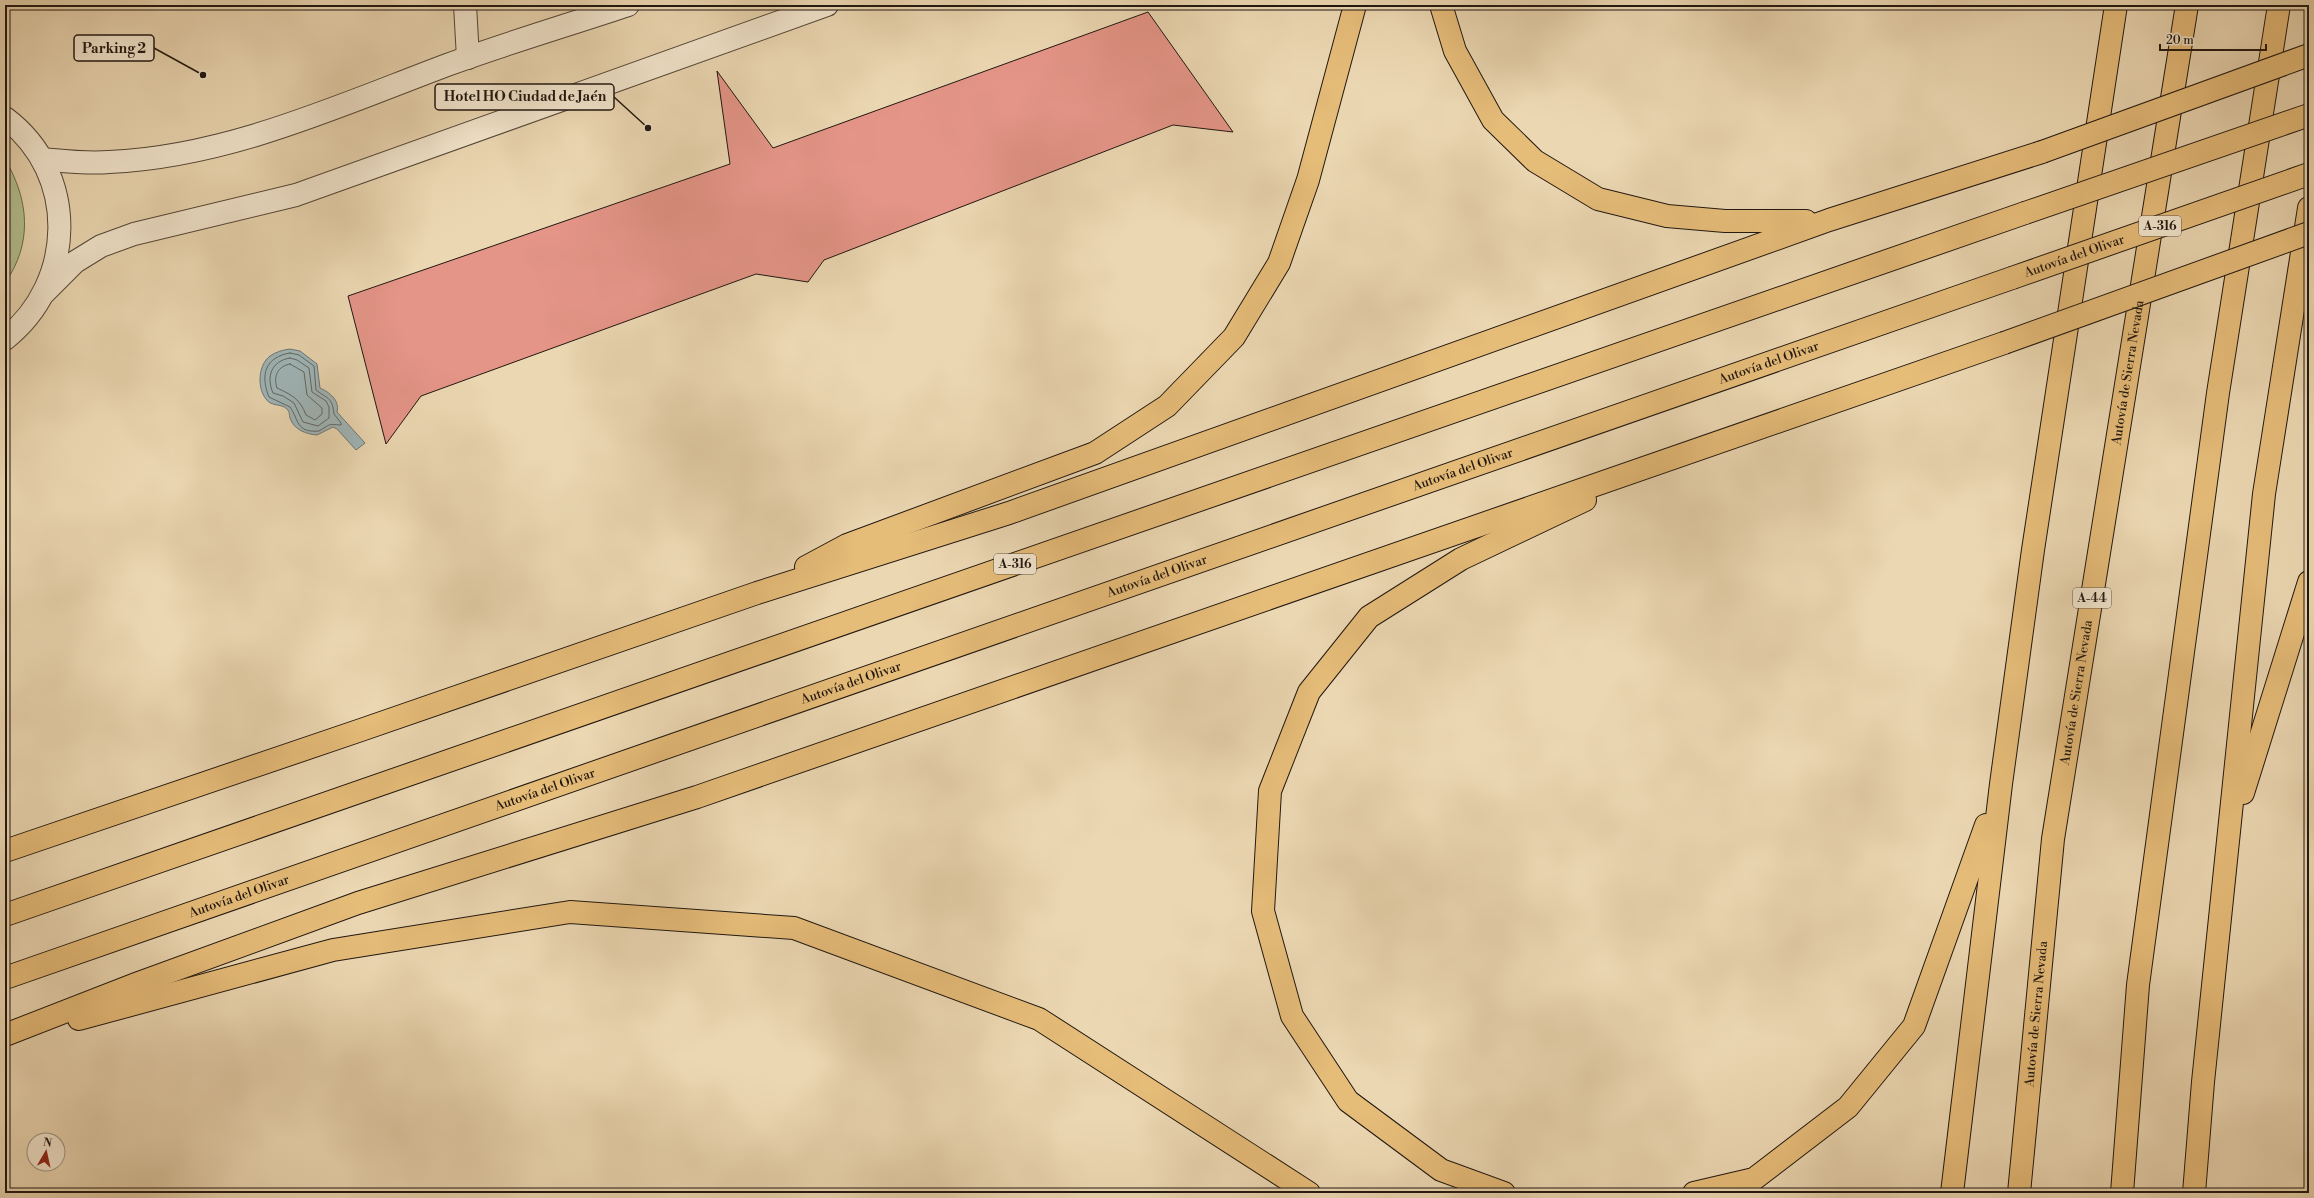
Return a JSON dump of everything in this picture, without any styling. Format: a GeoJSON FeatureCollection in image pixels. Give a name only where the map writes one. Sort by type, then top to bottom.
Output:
{"type":"FeatureCollection","features":[{"type":"Feature","properties":{"kind":"highway"},"geometry":{"type":"LineString","coordinates":[[757,593],[846,546],[1095,453],[1167,406],[1234,337],[1279,262],[1308,180],[1355,5]]}},
{"type":"Feature","properties":{"kind":"highway"},"geometry":{"type":"LineString","coordinates":[[1441,5],[1455,51],[1493,120],[1535,161],[1598,199],[1667,216],[1725,222],[1829,220]]}},
{"type":"Feature","properties":{"kind":"highway"},"geometry":{"type":"LineString","coordinates":[[1952,1193],[2000,784],[2033,550],[2116,5]]}},
{"type":"Feature","properties":{"kind":"highway","name":"Autovía de Sierra Nevada"},"geometry":{"type":"LineString","coordinates":[[2019,1193],[2053,839],[2187,5]]}},
{"type":"Feature","properties":{"kind":"highway"},"geometry":{"type":"LineString","coordinates":[[2122,1193],[2138,985],[2218,393],[2278,5]]}},
{"type":"Feature","properties":{"kind":"highway"},"geometry":{"type":"LineString","coordinates":[[5,851],[757,593],[1009,513],[1829,220],[2042,152],[2309,55]]}},
{"type":"Feature","properties":{"kind":"highway","name":"A-316"},"geometry":{"type":"LineString","coordinates":[[5,916],[2309,115]]}},
{"type":"Feature","properties":{"kind":"highway","name":"Autovía del Olivar"},"geometry":{"type":"LineString","coordinates":[[5,978],[2309,174]]}},
{"type":"Feature","properties":{"kind":"highway"},"geometry":{"type":"LineString","coordinates":[[2194,1193],[2226,854],[2264,494],[2309,208]]}},
{"type":"Feature","properties":{"kind":"highway"},"geometry":{"type":"LineString","coordinates":[[5,1035],[136,984],[358,903],[697,797],[2004,343],[2309,233]]}},
{"type":"Feature","properties":{"kind":"highway"},"geometry":{"type":"LineString","coordinates":[[1504,1193],[1441,1170],[1348,1101],[1292,1016],[1263,911],[1270,791],[1309,692],[1369,617],[1461,559],[1673,457]]}},
{"type":"Feature","properties":{"kind":"highway"},"geometry":{"type":"LineString","coordinates":[[2226,854],[2253,756],[2309,582]]}},
{"type":"Feature","properties":{"kind":"highway"},"geometry":{"type":"LineString","coordinates":[[1694,1193],[1754,1179],[1848,1107],[1914,1026],[2000,784]]}},
{"type":"Feature","properties":{"kind":"highway"},"geometry":{"type":"LineString","coordinates":[[5,1039],[333,950],[570,912],[794,928],[1039,1019],[1291,1185],[1309,1193]]}},
{"type":"Feature","properties":{"kind":"street"},"geometry":{"type":"LineString","coordinates":[[465,5],[468,58]]}},
{"type":"Feature","properties":{"kind":"street"},"geometry":{"type":"LineString","coordinates":[[42,159],[108,162],[141,160],[215,147],[284,126],[468,58],[628,5]]}},
{"type":"Feature","properties":{"kind":"street"},"geometry":{"type":"LineString","coordinates":[[5,339],[27,318],[45,292],[74,262],[101,246],[134,234],[296,195],[827,5]]}},
{"type":"Feature","properties":{"kind":"street"},"geometry":{"type":"LineString","coordinates":[[5,104],[10,122],[42,159],[52,180],[58,202],[60,225],[59,249],[54,271],[45,292]]}},
{"type":"Feature","properties":{"kind":"green space"},"geometry":{"type":"Polygon","coordinates":[[[5,159],[13,174],[23,206],[24,237],[14,268],[5,283],[5,159]]]}},
{"type":"Feature","properties":{"kind":"water"},"geometry":{"type":"Polygon","coordinates":[[[290,349],[300,351],[317,364],[320,388],[333,397],[337,404],[337,412],[365,443],[356,450],[337,429],[333,427],[317,435],[301,431],[294,426],[290,418],[289,411],[285,407],[271,403],[266,399],[260,383],[263,365],[270,356],[279,351],[290,349]]]}},
{"type":"Feature","properties":{"kind":"building"},"geometry":{"type":"Polygon","coordinates":[[[1148,12],[1233,132],[1173,125],[824,260],[808,282],[756,274],[421,396],[386,444],[348,296],[730,164],[717,71],[773,148],[1148,12]]]}},
{"type":"Feature","properties":{"kind":"place","name":"Parking 2"},"geometry":{"type":"Point","coordinates":[203,75]}},
{"type":"Feature","properties":{"kind":"place","name":"Hotel HO Ciudad de Jaén"},"geometry":{"type":"Point","coordinates":[648,128]}}]}
